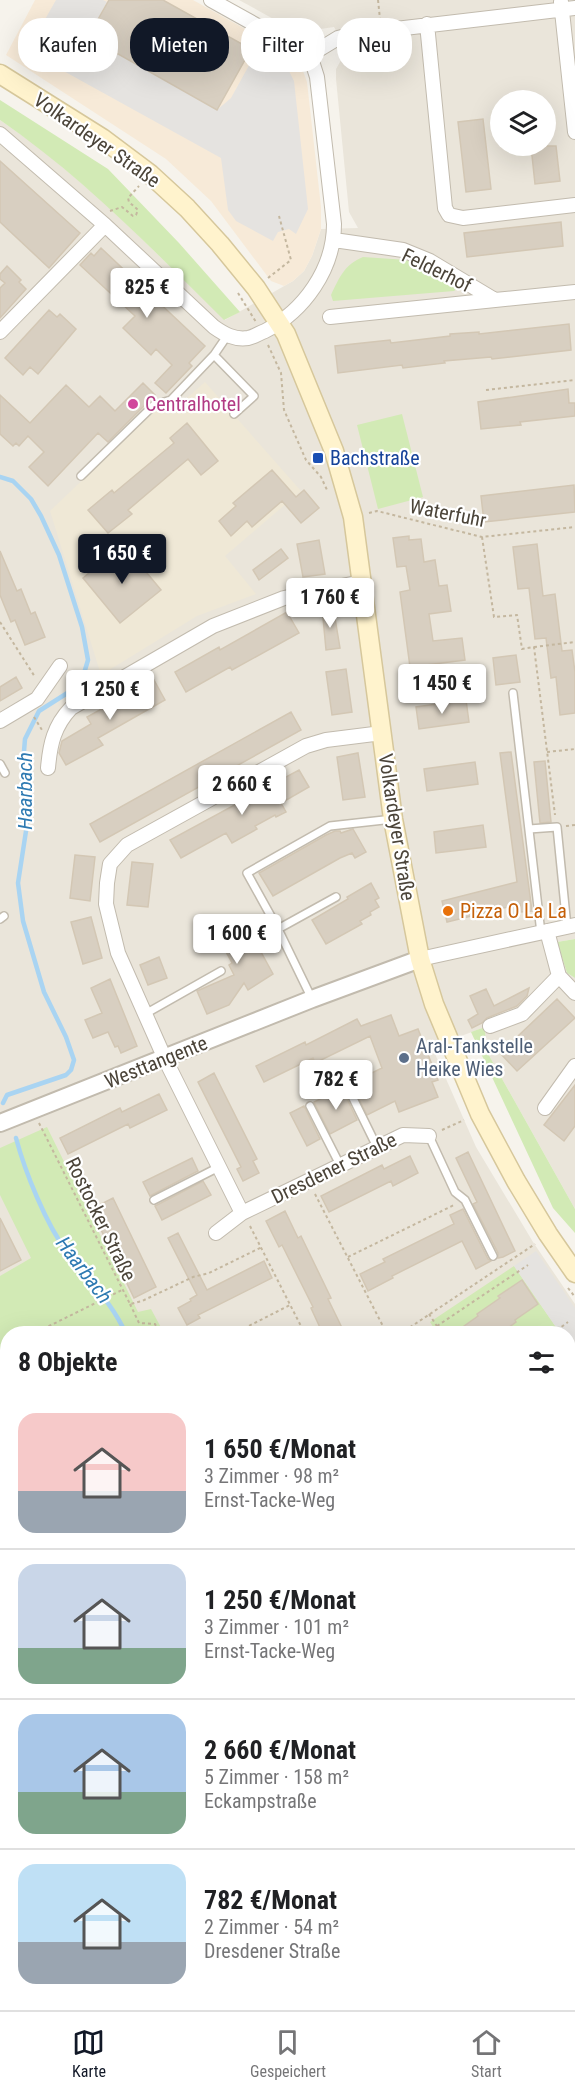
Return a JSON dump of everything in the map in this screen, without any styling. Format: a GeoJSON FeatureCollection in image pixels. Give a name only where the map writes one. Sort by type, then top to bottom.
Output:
{"type":"FeatureCollection","features":[{"type":"Feature","properties":{"kind":"main road","name":"Volkardeyer Straße"},"geometry":{"type":"LineString","coordinates":[[0,74],[102,138],[150,174],[187,208],[220,244],[280,322],[334,451],[352,517],[393,819],[420,959],[434,1004],[480,1114],[516,1181],[575,1273]]}},
{"type":"Feature","properties":{"kind":"street"},"geometry":{"type":"LineString","coordinates":[[220,2],[247,18]]}},
{"type":"Feature","properties":{"kind":"street"},"geometry":{"type":"LineString","coordinates":[[412,26],[566,6],[575,132]]}},
{"type":"Feature","properties":{"kind":"street"},"geometry":{"type":"LineString","coordinates":[[427,24],[445,208],[449,215],[463,218],[575,205]]}},
{"type":"Feature","properties":{"kind":"street"},"geometry":{"type":"LineString","coordinates":[[0,134],[101,222],[214,327],[227,336],[250,338],[280,322],[304,302],[328,258],[334,240],[318,87],[314,72]]}},
{"type":"Feature","properties":{"kind":"street"},"geometry":{"type":"LineString","coordinates":[[0,332],[101,222]]}},
{"type":"Feature","properties":{"kind":"street","name":"Felderhof"},"geometry":{"type":"LineString","coordinates":[[334,240],[403,250],[430,261],[495,300]]}},
{"type":"Feature","properties":{"kind":"street","name":"Felderhof"},"geometry":{"type":"LineString","coordinates":[[330,317],[575,292]]}},
{"type":"Feature","properties":{"kind":"street"},"geometry":{"type":"LineString","coordinates":[[48,768],[50,743],[64,715],[71,708],[213,626],[284,598],[361,582]]}},
{"type":"Feature","properties":{"kind":"street"},"geometry":{"type":"LineString","coordinates":[[0,720],[37,699],[60,666]]}},
{"type":"Feature","properties":{"kind":"street"},"geometry":{"type":"LineString","coordinates":[[242,1213],[165,1059],[118,953],[106,904],[110,864],[127,845],[306,746],[326,740],[382,733]]}},
{"type":"Feature","properties":{"kind":"street"},"geometry":{"type":"LineString","coordinates":[[420,959],[571,926]]}},
{"type":"Feature","properties":{"kind":"street"},"geometry":{"type":"LineString","coordinates":[[544,932],[559,976],[575,993]]}},
{"type":"Feature","properties":{"kind":"street","name":"Westtangente"},"geometry":{"type":"LineString","coordinates":[[0,1123],[312,999],[420,959]]}},
{"type":"Feature","properties":{"kind":"street"},"geometry":{"type":"LineString","coordinates":[[490,1026],[522,1014],[559,976]]}},
{"type":"Feature","properties":{"kind":"street"},"geometry":{"type":"LineString","coordinates":[[545,1108],[575,1066]]}},
{"type":"Feature","properties":{"kind":"street","name":"Dresdener Straße"},"geometry":{"type":"LineString","coordinates":[[216,1233],[242,1213],[403,1135],[429,1136]]}},
{"type":"Feature","properties":{"kind":"lane"},"geometry":{"type":"LineString","coordinates":[[81,476],[154,405],[171,399],[214,355],[227,336]]}},
{"type":"Feature","properties":{"kind":"lane"},"geometry":{"type":"LineString","coordinates":[[214,355],[254,396],[234,414]]}},
{"type":"Feature","properties":{"kind":"lane"},"geometry":{"type":"LineString","coordinates":[[513,693],[544,932]]}},
{"type":"Feature","properties":{"kind":"lane"},"geometry":{"type":"LineString","coordinates":[[0,764],[5,773]]}},
{"type":"Feature","properties":{"kind":"lane"},"geometry":{"type":"LineString","coordinates":[[312,999],[278,929],[247,873],[330,826],[393,819]]}},
{"type":"Feature","properties":{"kind":"lane"},"geometry":{"type":"LineString","coordinates":[[529,829],[557,827],[571,926]]}},
{"type":"Feature","properties":{"kind":"lane"},"geometry":{"type":"LineString","coordinates":[[278,929],[336,897]]}},
{"type":"Feature","properties":{"kind":"lane"},"geometry":{"type":"LineString","coordinates":[[145,1014],[221,971]]}},
{"type":"Feature","properties":{"kind":"lane"},"geometry":{"type":"LineString","coordinates":[[348,1088],[377,1147]]}},
{"type":"Feature","properties":{"kind":"lane"},"geometry":{"type":"LineString","coordinates":[[310,1106],[340,1165]]}},
{"type":"Feature","properties":{"kind":"lane"},"geometry":{"type":"LineString","coordinates":[[429,1136],[455,1192],[465,1200],[493,1256]]}},
{"type":"Feature","properties":{"kind":"lane"},"geometry":{"type":"LineString","coordinates":[[154,1200],[219,1167]]}},
{"type":"Feature","properties":{"kind":"path"},"geometry":{"type":"LineString","coordinates":[[378,0],[380,18]]}},
{"type":"Feature","properties":{"kind":"path"},"geometry":{"type":"LineString","coordinates":[[101,222],[116,208],[122,207],[133,216],[136,215],[138,210],[128,198],[150,174]]}},
{"type":"Feature","properties":{"kind":"path"},"geometry":{"type":"LineString","coordinates":[[256,288],[291,260],[279,216]]}},
{"type":"Feature","properties":{"kind":"path"},"geometry":{"type":"LineString","coordinates":[[232,285],[262,332],[281,373],[284,410],[306,460],[321,477],[331,498]]}},
{"type":"Feature","properties":{"kind":"path"},"geometry":{"type":"LineString","coordinates":[[486,390],[575,380]]}},
{"type":"Feature","properties":{"kind":"path","name":"Waterfuhr"},"geometry":{"type":"LineString","coordinates":[[352,517],[377,511],[482,537],[575,526]]}},
{"type":"Feature","properties":{"kind":"path"},"geometry":{"type":"LineString","coordinates":[[482,537],[494,617],[517,615],[522,649],[575,642]]}},
{"type":"Feature","properties":{"kind":"path"},"geometry":{"type":"LineString","coordinates":[[0,622],[43,690]]}},
{"type":"Feature","properties":{"kind":"path"},"geometry":{"type":"LineString","coordinates":[[534,647],[557,827],[575,825]]}},
{"type":"Feature","properties":{"kind":"path"},"geometry":{"type":"LineString","coordinates":[[32,713],[39,724]]}},
{"type":"Feature","properties":{"kind":"path"},"geometry":{"type":"LineString","coordinates":[[547,752],[575,749]]}},
{"type":"Feature","properties":{"kind":"path","name":"Rostocker Straße"},"geometry":{"type":"LineString","coordinates":[[33,1111],[130,1304],[142,1301],[193,1277],[209,1273],[262,1247]]}},
{"type":"Feature","properties":{"kind":"path"},"geometry":{"type":"LineString","coordinates":[[429,1136],[480,1114]]}},
{"type":"Feature","properties":{"kind":"path"},"geometry":{"type":"LineString","coordinates":[[308,1180],[383,1326]]}},
{"type":"Feature","properties":{"kind":"path"},"geometry":{"type":"LineString","coordinates":[[348,1257],[465,1200]]}},
{"type":"Feature","properties":{"kind":"path"},"geometry":{"type":"LineString","coordinates":[[242,1213],[262,1247],[301,1326]]}},
{"type":"Feature","properties":{"kind":"path"},"geometry":{"type":"LineString","coordinates":[[411,1326],[537,1242]]}},
{"type":"Feature","properties":{"kind":"path"},"geometry":{"type":"LineString","coordinates":[[429,1314],[437,1326],[528,1264]]}},
{"type":"Feature","properties":{"kind":"path"},"geometry":{"type":"LineString","coordinates":[[50,1326],[122,1290]]}},
{"type":"Feature","properties":{"kind":"path"},"geometry":{"type":"LineString","coordinates":[[130,1304],[139,1323],[156,1326]]}},
{"type":"Feature","properties":{"kind":"path"},"geometry":{"type":"LineString","coordinates":[[249,1326],[290,1305]]}},
{"type":"Feature","properties":{"kind":"path"},"geometry":{"type":"LineString","coordinates":[[563,1326],[568,1322]]}},
{"type":"Feature","properties":{"kind":"shaded area"},"geometry":{"type":"Polygon","coordinates":[[[35,0],[193,0],[225,18],[130,18],[130,72],[229,72],[229,20],[241,27],[241,72],[303,72],[307,82],[321,207],[321,229],[304,271],[284,286],[271,281],[211,201],[166,159],[32,72],[118,72],[118,18],[26,18],[35,0]]]}},
{"type":"Feature","properties":{"kind":"shaded area"},"geometry":{"type":"Polygon","coordinates":[[[56,0],[103,0],[107,2],[98,18],[46,18],[56,0]]]}},
{"type":"Feature","properties":{"kind":"shaded area"},"geometry":{"type":"Polygon","coordinates":[[[239,0],[575,0],[575,939],[557,942],[567,973],[575,978],[575,1209],[486,1050],[485,1027],[432,1047],[476,1147],[533,1242],[575,1304],[575,1326],[0,1326],[0,120],[40,148],[106,204],[225,320],[293,281],[304,271],[321,229],[358,228],[349,212],[336,69],[337,67],[337,72],[412,72],[412,18],[337,18],[337,32],[334,27],[325,28],[325,18],[272,18],[239,0]]]}},
{"type":"Feature","properties":{"kind":"shaded area"},"geometry":{"type":"Polygon","coordinates":[[[18,32],[18,63],[6,55],[18,32]]]}},
{"type":"Feature","properties":{"kind":"shaded area"},"geometry":{"type":"Polygon","coordinates":[[[118,54],[130,61],[130,72],[150,72],[217,110],[231,98],[245,72],[290,72],[294,81],[308,209],[296,234],[289,229],[278,232],[273,241],[236,221],[228,210],[221,158],[65,72],[118,72],[118,54]]]}},
{"type":"Feature","properties":{"kind":"shaded area"},"geometry":{"type":"Polygon","coordinates":[[[205,382],[301,491],[225,556],[256,594],[197,616],[101,675],[50,511],[159,407],[168,415],[205,382]]]}},
{"type":"Feature","properties":{"kind":"shaded area"},"geometry":{"type":"Polygon","coordinates":[[[536,1251],[575,1308],[575,1326],[555,1326],[514,1266],[536,1251]]]}},
{"type":"Feature","properties":{"kind":"green space"},"geometry":{"type":"Polygon","coordinates":[[[0,100],[108,169],[179,243],[240,312],[224,320],[89,190],[31,142],[0,120],[0,100]]]}},
{"type":"Feature","properties":{"kind":"green space"},"geometry":{"type":"Polygon","coordinates":[[[363,257],[407,260],[455,283],[458,288],[454,291],[333,301],[331,295],[343,272],[363,257]]]}},
{"type":"Feature","properties":{"kind":"green space"},"geometry":{"type":"Polygon","coordinates":[[[402,414],[423,497],[378,509],[357,425],[402,414]]]}},
{"type":"Feature","properties":{"kind":"green space"},"geometry":{"type":"Polygon","coordinates":[[[575,939],[575,978],[567,973],[557,942],[575,939]]]}},
{"type":"Feature","properties":{"kind":"green space"},"geometry":{"type":"Polygon","coordinates":[[[485,1027],[486,1050],[575,1209],[575,1233],[553,1208],[471,1032],[485,1027]]]}},
{"type":"Feature","properties":{"kind":"green space"},"geometry":{"type":"Polygon","coordinates":[[[47,1127],[138,1312],[151,1309],[160,1326],[0,1326],[0,1276],[31,1258],[0,1195],[0,1148],[47,1127]]]}},
{"type":"Feature","properties":{"kind":"green space"},"geometry":{"type":"Polygon","coordinates":[[[514,1266],[555,1326],[433,1326],[430,1322],[514,1266]]]}},
{"type":"Feature","properties":{"kind":"building"},"geometry":{"type":"Polygon","coordinates":[[[109,0],[163,0],[195,18],[130,18],[130,61],[118,54],[118,18],[99,18],[109,0]]]}},
{"type":"Feature","properties":{"kind":"building"},"geometry":{"type":"Polygon","coordinates":[[[229,37],[241,43],[241,67],[217,110],[150,72],[229,72],[229,37]]]}},
{"type":"Feature","properties":{"kind":"building"},"geometry":{"type":"Polygon","coordinates":[[[483,119],[491,189],[466,192],[458,122],[483,119]]]}},
{"type":"Feature","properties":{"kind":"building"},"geometry":{"type":"Polygon","coordinates":[[[556,146],[560,181],[535,184],[532,156],[556,156],[556,146]]]}},
{"type":"Feature","properties":{"kind":"building"},"geometry":{"type":"Polygon","coordinates":[[[0,161],[80,233],[49,268],[0,222],[0,161]]]}},
{"type":"Feature","properties":{"kind":"building"},"geometry":{"type":"Polygon","coordinates":[[[561,222],[563,246],[467,257],[464,233],[561,222]]]}},
{"type":"Feature","properties":{"kind":"building"},"geometry":{"type":"Polygon","coordinates":[[[101,248],[205,346],[189,363],[192,366],[166,393],[155,383],[172,365],[156,349],[151,355],[123,328],[135,316],[80,265],[91,253],[94,256],[101,248]]]}},
{"type":"Feature","properties":{"kind":"building"},"geometry":{"type":"Polygon","coordinates":[[[7,266],[21,280],[19,282],[26,289],[0,318],[0,288],[5,283],[0,279],[0,274],[7,266]]]}},
{"type":"Feature","properties":{"kind":"building"},"geometry":{"type":"Polygon","coordinates":[[[49,310],[57,317],[60,314],[76,329],[38,374],[30,367],[23,375],[5,358],[49,310]]]}},
{"type":"Feature","properties":{"kind":"building"},"geometry":{"type":"Polygon","coordinates":[[[569,324],[571,350],[338,373],[335,346],[390,340],[391,343],[450,336],[450,334],[479,332],[479,334],[569,324]]]}},
{"type":"Feature","properties":{"kind":"building"},"geometry":{"type":"Polygon","coordinates":[[[143,383],[155,395],[108,442],[98,433],[48,486],[29,467],[44,452],[28,436],[19,446],[16,443],[13,446],[0,434],[0,395],[30,423],[66,385],[89,407],[100,396],[115,411],[143,383]]]}},
{"type":"Feature","properties":{"kind":"building"},"geometry":{"type":"Polygon","coordinates":[[[568,389],[569,403],[575,403],[575,416],[481,429],[478,402],[568,389]]]}},
{"type":"Feature","properties":{"kind":"building"},"geometry":{"type":"Polygon","coordinates":[[[187,423],[218,461],[201,475],[188,459],[128,510],[132,514],[108,533],[88,510],[112,490],[114,493],[174,443],[170,438],[187,423]]]}},
{"type":"Feature","properties":{"kind":"building"},"geometry":{"type":"Polygon","coordinates":[[[272,470],[296,497],[304,490],[319,508],[301,523],[282,501],[252,527],[247,521],[231,536],[219,521],[236,506],[233,503],[272,470]]]}},
{"type":"Feature","properties":{"kind":"building"},"geometry":{"type":"Polygon","coordinates":[[[574,485],[575,512],[484,522],[481,496],[574,485]]]}},
{"type":"Feature","properties":{"kind":"building"},"geometry":{"type":"Polygon","coordinates":[[[409,536],[409,540],[421,539],[424,562],[435,560],[439,586],[447,585],[451,611],[429,614],[433,641],[462,638],[465,660],[410,667],[400,592],[410,590],[406,566],[397,567],[393,538],[409,536]]]}},
{"type":"Feature","properties":{"kind":"building"},"geometry":{"type":"Polygon","coordinates":[[[319,540],[325,574],[303,577],[297,544],[319,540]]]}},
{"type":"Feature","properties":{"kind":"building"},"geometry":{"type":"Polygon","coordinates":[[[537,544],[543,596],[555,594],[562,651],[572,650],[575,672],[575,713],[560,715],[556,677],[551,678],[546,638],[535,639],[529,588],[518,589],[513,547],[537,544]]]}},
{"type":"Feature","properties":{"kind":"building"},"geometry":{"type":"Polygon","coordinates":[[[127,549],[161,590],[120,623],[83,578],[109,556],[113,561],[127,549]]]}},
{"type":"Feature","properties":{"kind":"building"},"geometry":{"type":"Polygon","coordinates":[[[281,549],[288,558],[259,580],[253,570],[281,549]]]}},
{"type":"Feature","properties":{"kind":"building"},"geometry":{"type":"Polygon","coordinates":[[[0,551],[17,591],[21,589],[31,614],[35,612],[45,637],[25,645],[15,620],[11,622],[0,595],[0,551]]]}},
{"type":"Feature","properties":{"kind":"building"},"geometry":{"type":"Polygon","coordinates":[[[333,606],[340,648],[326,650],[322,607],[333,606]]]}},
{"type":"Feature","properties":{"kind":"building"},"geometry":{"type":"Polygon","coordinates":[[[287,612],[299,633],[186,692],[175,672],[219,647],[220,650],[287,612]]]}},
{"type":"Feature","properties":{"kind":"building"},"geometry":{"type":"Polygon","coordinates":[[[516,655],[520,682],[496,685],[493,658],[516,655]]]}},
{"type":"Feature","properties":{"kind":"building"},"geometry":{"type":"Polygon","coordinates":[[[346,669],[352,712],[332,715],[326,672],[346,669]]]}},
{"type":"Feature","properties":{"kind":"building"},"geometry":{"type":"Polygon","coordinates":[[[16,677],[22,688],[0,701],[0,687],[16,677]]]}},
{"type":"Feature","properties":{"kind":"building"},"geometry":{"type":"Polygon","coordinates":[[[154,680],[165,700],[98,738],[103,745],[66,765],[59,753],[62,741],[91,724],[87,717],[154,680]]]}},
{"type":"Feature","properties":{"kind":"building"},"geometry":{"type":"Polygon","coordinates":[[[466,700],[469,722],[419,729],[416,707],[466,700]]]}},
{"type":"Feature","properties":{"kind":"building"},"geometry":{"type":"Polygon","coordinates":[[[291,712],[301,730],[100,842],[90,824],[291,712]]]}},
{"type":"Feature","properties":{"kind":"building"},"geometry":{"type":"Polygon","coordinates":[[[511,752],[532,911],[521,912],[520,904],[447,922],[442,901],[517,882],[500,753],[511,752]]]}},
{"type":"Feature","properties":{"kind":"building"},"geometry":{"type":"Polygon","coordinates":[[[358,753],[365,797],[343,800],[337,757],[358,753]]]}},
{"type":"Feature","properties":{"kind":"building"},"geometry":{"type":"Polygon","coordinates":[[[545,761],[551,822],[540,823],[534,762],[545,761]]]}},
{"type":"Feature","properties":{"kind":"building"},"geometry":{"type":"Polygon","coordinates":[[[475,762],[478,784],[427,791],[424,769],[475,762]]]}},
{"type":"Feature","properties":{"kind":"building"},"geometry":{"type":"Polygon","coordinates":[[[299,770],[309,787],[281,803],[286,812],[255,826],[257,829],[232,843],[226,833],[181,858],[170,840],[299,770]]]}},
{"type":"Feature","properties":{"kind":"building"},"geometry":{"type":"Polygon","coordinates":[[[483,825],[486,847],[436,853],[434,832],[483,825]]]}},
{"type":"Feature","properties":{"kind":"building"},"geometry":{"type":"Polygon","coordinates":[[[353,829],[366,852],[355,858],[352,853],[340,858],[273,896],[259,873],[326,835],[335,831],[341,833],[353,829]]]}},
{"type":"Feature","properties":{"kind":"building"},"geometry":{"type":"Polygon","coordinates":[[[75,855],[95,857],[90,901],[70,898],[75,855]]]}},
{"type":"Feature","properties":{"kind":"building"},"geometry":{"type":"Polygon","coordinates":[[[132,862],[153,864],[148,907],[127,905],[132,862]]]}},
{"type":"Feature","properties":{"kind":"building"},"geometry":{"type":"Polygon","coordinates":[[[371,883],[379,898],[375,900],[379,907],[360,921],[362,924],[326,944],[312,920],[371,883]]]}},
{"type":"Feature","properties":{"kind":"building"},"geometry":{"type":"Polygon","coordinates":[[[245,915],[258,940],[255,941],[273,974],[248,990],[244,983],[229,1005],[207,1014],[197,991],[234,975],[229,965],[232,963],[217,928],[245,915]]]}},
{"type":"Feature","properties":{"kind":"building"},"geometry":{"type":"Polygon","coordinates":[[[91,917],[102,958],[83,964],[71,922],[91,917]]]}},
{"type":"Feature","properties":{"kind":"building"},"geometry":{"type":"Polygon","coordinates":[[[159,957],[167,978],[148,985],[140,965],[159,957]]]}},
{"type":"Feature","properties":{"kind":"building"},"geometry":{"type":"Polygon","coordinates":[[[110,979],[137,1046],[121,1053],[118,1046],[115,1047],[108,1032],[93,1038],[85,1020],[102,1013],[91,988],[110,979]]]}},
{"type":"Feature","properties":{"kind":"building"},"geometry":{"type":"Polygon","coordinates":[[[529,988],[527,996],[517,1006],[487,1018],[472,1028],[468,1020],[478,1014],[470,996],[486,989],[494,1006],[529,988]]]}},
{"type":"Feature","properties":{"kind":"building"},"geometry":{"type":"Polygon","coordinates":[[[557,999],[575,1018],[517,1071],[500,1053],[557,999]]]}},
{"type":"Feature","properties":{"kind":"building"},"geometry":{"type":"Polygon","coordinates":[[[391,1015],[399,1036],[418,1029],[438,1080],[432,1082],[438,1097],[399,1112],[395,1101],[367,1115],[351,1083],[382,1068],[370,1036],[315,1063],[313,1058],[264,1082],[256,1066],[305,1042],[306,1045],[357,1019],[361,1026],[391,1015]]]}},
{"type":"Feature","properties":{"kind":"building"},"geometry":{"type":"Polygon","coordinates":[[[214,1073],[257,1159],[253,1161],[259,1173],[243,1181],[237,1169],[241,1167],[198,1082],[214,1073]]]}},
{"type":"Feature","properties":{"kind":"building"},"geometry":{"type":"Polygon","coordinates":[[[575,1085],[575,1126],[564,1141],[544,1125],[575,1085]]]}},
{"type":"Feature","properties":{"kind":"building"},"geometry":{"type":"Polygon","coordinates":[[[342,1088],[357,1120],[330,1134],[314,1102],[342,1088]]]}},
{"type":"Feature","properties":{"kind":"building"},"geometry":{"type":"Polygon","coordinates":[[[159,1094],[167,1110],[130,1128],[128,1124],[68,1154],[60,1138],[120,1108],[122,1112],[159,1094]]]}},
{"type":"Feature","properties":{"kind":"building"},"geometry":{"type":"Polygon","coordinates":[[[304,1106],[320,1139],[307,1146],[290,1113],[304,1106]]]}},
{"type":"Feature","properties":{"kind":"building"},"geometry":{"type":"Polygon","coordinates":[[[468,1152],[515,1251],[503,1257],[498,1258],[498,1253],[473,1204],[477,1202],[456,1158],[468,1152]]]}},
{"type":"Feature","properties":{"kind":"building"},"geometry":{"type":"Polygon","coordinates":[[[410,1156],[418,1173],[393,1186],[391,1181],[329,1212],[321,1196],[382,1165],[384,1169],[410,1156]]]}},
{"type":"Feature","properties":{"kind":"building"},"geometry":{"type":"Polygon","coordinates":[[[192,1158],[198,1171],[150,1196],[143,1182],[192,1158]]]}},
{"type":"Feature","properties":{"kind":"building"},"geometry":{"type":"Polygon","coordinates":[[[203,1181],[211,1195],[162,1220],[155,1206],[203,1181]]]}},
{"type":"Feature","properties":{"kind":"building"},"geometry":{"type":"Polygon","coordinates":[[[113,1198],[156,1287],[134,1298],[91,1209],[113,1198]]]}},
{"type":"Feature","properties":{"kind":"building"},"geometry":{"type":"Polygon","coordinates":[[[463,1209],[491,1261],[476,1269],[462,1241],[392,1276],[393,1278],[368,1291],[360,1274],[385,1262],[383,1259],[454,1224],[450,1215],[463,1209]]]}},
{"type":"Feature","properties":{"kind":"building"},"geometry":{"type":"Polygon","coordinates":[[[285,1211],[298,1238],[301,1236],[331,1298],[328,1299],[341,1326],[319,1326],[311,1308],[313,1307],[282,1245],[279,1247],[266,1221],[285,1211]]]}},
{"type":"Feature","properties":{"kind":"building"},"geometry":{"type":"Polygon","coordinates":[[[0,1218],[21,1260],[0,1271],[0,1218]]]}},
{"type":"Feature","properties":{"kind":"building"},"geometry":{"type":"Polygon","coordinates":[[[178,1233],[207,1290],[264,1261],[272,1278],[198,1315],[200,1318],[187,1325],[178,1308],[197,1295],[168,1238],[178,1233]]]}},
{"type":"Feature","properties":{"kind":"building"},"geometry":{"type":"Polygon","coordinates":[[[522,1280],[538,1304],[515,1320],[516,1322],[511,1326],[464,1326],[500,1298],[498,1296],[522,1280]]]}},
{"type":"Feature","properties":{"kind":"waterway","name":"Haarbach"},"geometry":{"type":"LineString","coordinates":[[0,477],[13,481],[31,499],[41,516],[59,555],[82,627],[88,660],[82,680],[69,692],[39,711],[25,739],[22,776],[28,818],[18,883],[23,921],[44,992],[66,1037],[74,1060],[71,1070],[66,1075],[7,1095],[3,1103]]}},
{"type":"Feature","properties":{"kind":"waterway","name":"Haarbach"},"geometry":{"type":"LineString","coordinates":[[16,1138],[31,1182],[51,1227],[122,1326]]}},
{"type":"Feature","properties":{"kind":"place","name":"Centralhotel"},"geometry":{"type":"Point","coordinates":[133,404]}},
{"type":"Feature","properties":{"kind":"place","name":"Bachstraße"},"geometry":{"type":"Point","coordinates":[318,458]}},
{"type":"Feature","properties":{"kind":"place","name":"Pizza O La La"},"geometry":{"type":"Point","coordinates":[448,911]}},
{"type":"Feature","properties":{"kind":"place","name":"Aral-Tankstelle Heike Wies"},"geometry":{"type":"Point","coordinates":[404,1058]}}]}
